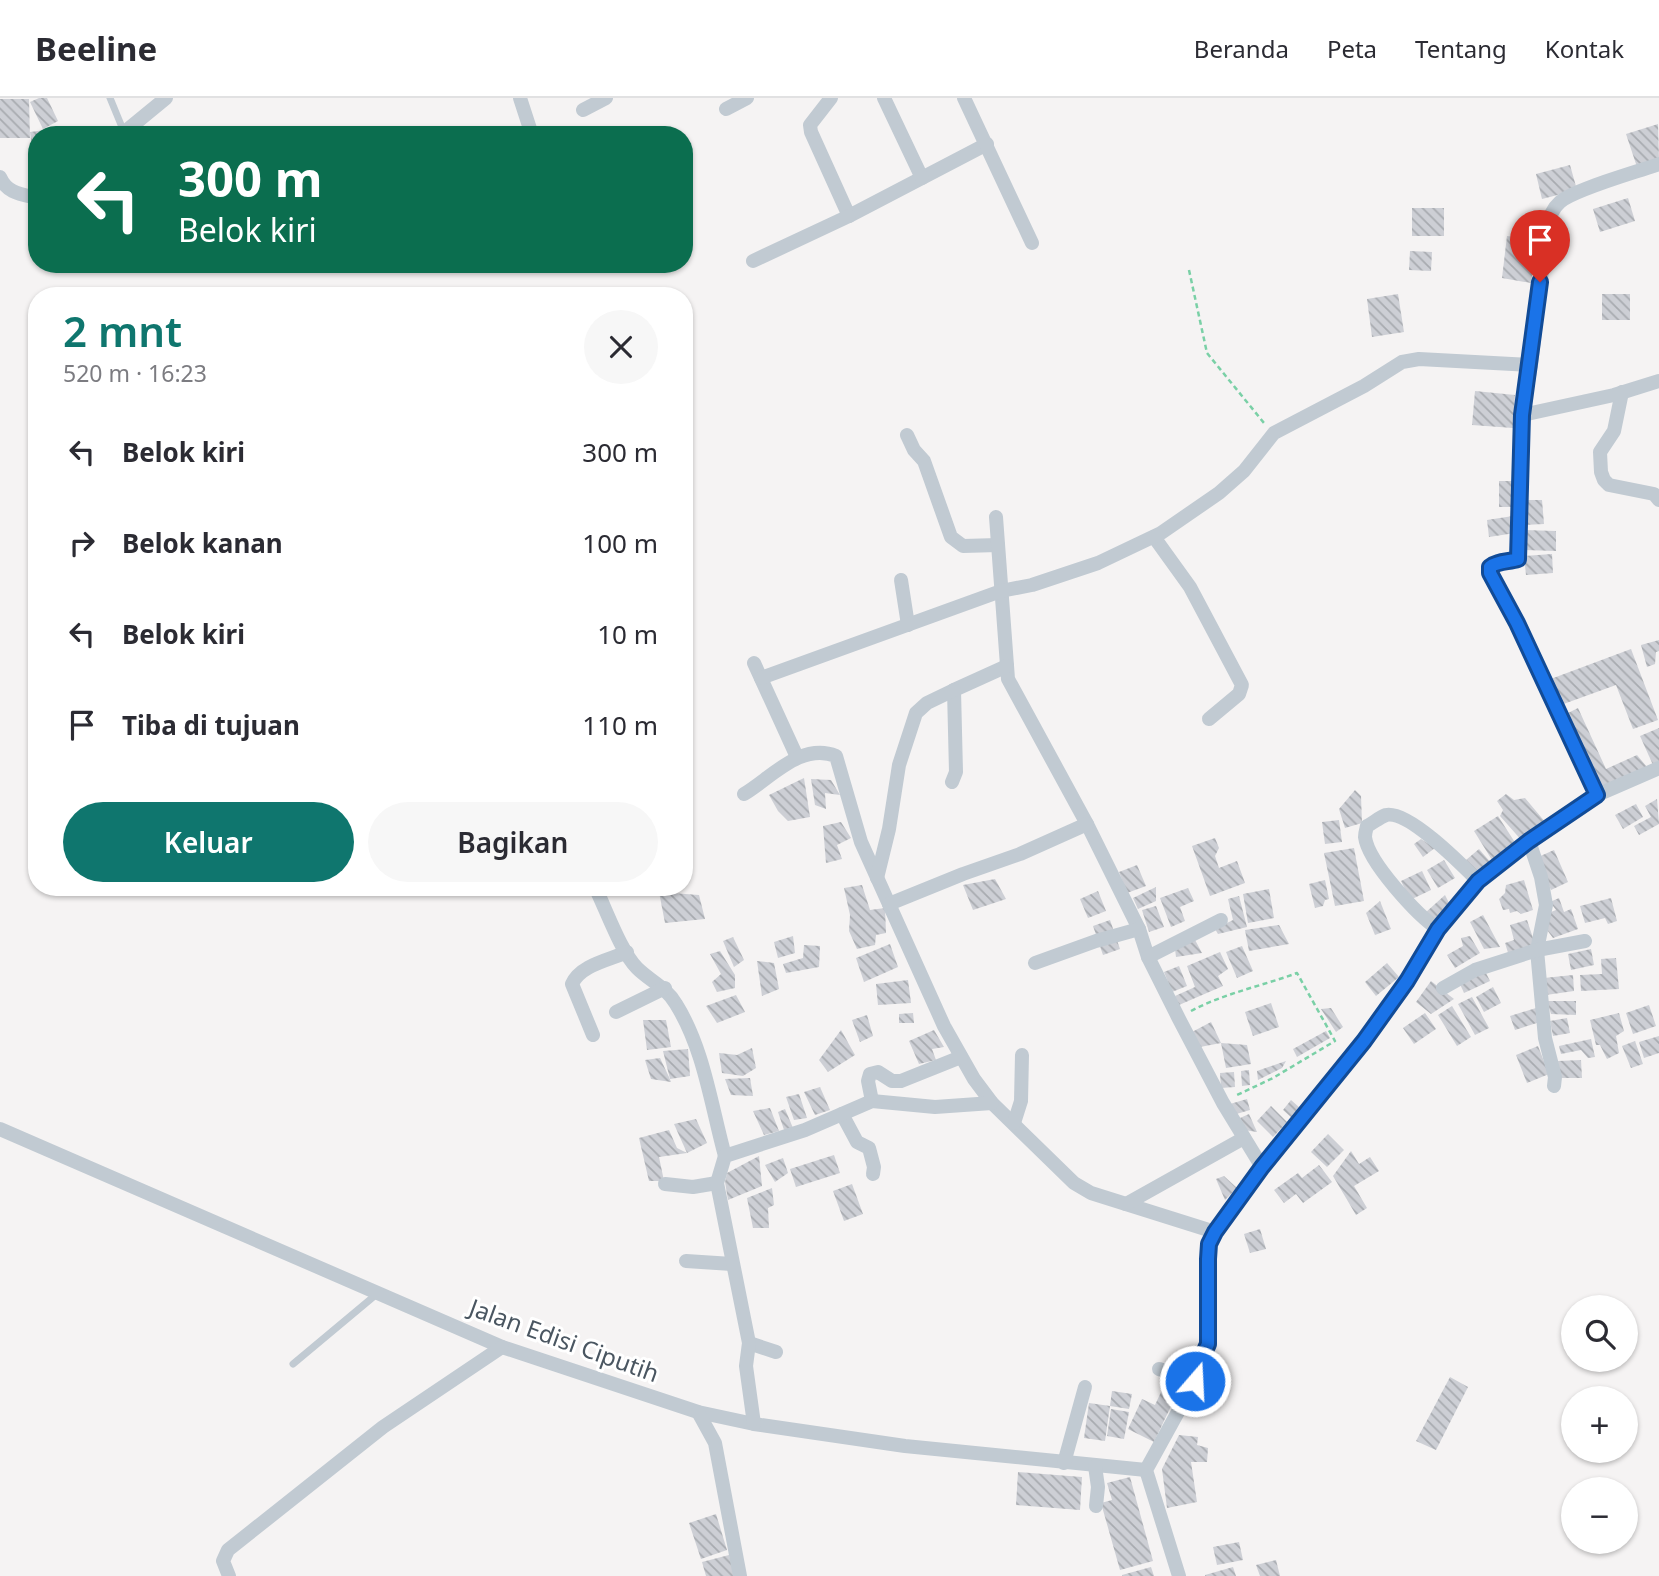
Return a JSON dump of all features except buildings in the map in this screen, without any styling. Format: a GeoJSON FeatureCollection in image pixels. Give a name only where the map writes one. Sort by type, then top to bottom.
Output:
{"type":"FeatureCollection","features":[{"type":"Feature","properties":{"kind":"street"},"geometry":{"type":"LineString","coordinates":[[132,126],[166,98]]}},
{"type":"Feature","properties":{"kind":"street"},"geometry":{"type":"LineString","coordinates":[[520,98],[529,126]]}},
{"type":"Feature","properties":{"kind":"street"},"geometry":{"type":"LineString","coordinates":[[583,110],[607,98]]}},
{"type":"Feature","properties":{"kind":"street"},"geometry":{"type":"LineString","coordinates":[[726,109],[747,98]]}},
{"type":"Feature","properties":{"kind":"street"},"geometry":{"type":"LineString","coordinates":[[812,98],[819,113]]}},
{"type":"Feature","properties":{"kind":"street"},"geometry":{"type":"LineString","coordinates":[[831,98],[810,125],[811,132],[849,216]]}},
{"type":"Feature","properties":{"kind":"street"},"geometry":{"type":"LineString","coordinates":[[884,98],[922,178]]}},
{"type":"Feature","properties":{"kind":"street"},"geometry":{"type":"LineString","coordinates":[[964,98],[1032,243]]}},
{"type":"Feature","properties":{"kind":"street"},"geometry":{"type":"LineString","coordinates":[[753,261],[849,216],[986,144]]}},
{"type":"Feature","properties":{"kind":"street"},"geometry":{"type":"LineString","coordinates":[[1597,795],[1517,623],[1490,573],[1490,567],[1518,559],[1522,415],[1551,211],[1574,194],[1659,164]]}},
{"type":"Feature","properties":{"kind":"street"},"geometry":{"type":"LineString","coordinates":[[0,177],[5,187],[28,196]]}},
{"type":"Feature","properties":{"kind":"street"},"geometry":{"type":"LineString","coordinates":[[761,678],[1001,591],[1032,585],[1080,570],[1154,537],[1219,493],[1244,471],[1274,433],[1364,386],[1402,362],[1419,359],[1531,365]]}},
{"type":"Feature","properties":{"kind":"street"},"geometry":{"type":"LineString","coordinates":[[1522,415],[1659,381]]}},
{"type":"Feature","properties":{"kind":"street"},"geometry":{"type":"LineString","coordinates":[[1622,392],[1614,431],[1600,452],[1604,481],[1609,485],[1654,494],[1659,500]]}},
{"type":"Feature","properties":{"kind":"street"},"geometry":{"type":"LineString","coordinates":[[906,435],[929,473],[951,537],[963,546],[998,545]]}},
{"type":"Feature","properties":{"kind":"street"},"geometry":{"type":"LineString","coordinates":[[996,517],[1007,679],[1087,824],[1139,929],[1148,957],[1178,1017],[1223,1103],[1262,1167]]}},
{"type":"Feature","properties":{"kind":"street"},"geometry":{"type":"LineString","coordinates":[[1154,537],[1190,587],[1241,685],[1238,694],[1209,719]]}},
{"type":"Feature","properties":{"kind":"street"},"geometry":{"type":"LineString","coordinates":[[901,580],[908,625]]}},
{"type":"Feature","properties":{"kind":"street"},"geometry":{"type":"LineString","coordinates":[[754,663],[797,757]]}},
{"type":"Feature","properties":{"kind":"street"},"geometry":{"type":"LineString","coordinates":[[877,878],[889,829],[898,765],[916,713],[927,703],[1007,666]]}},
{"type":"Feature","properties":{"kind":"street"},"geometry":{"type":"LineString","coordinates":[[952,782],[956,772],[954,690]]}},
{"type":"Feature","properties":{"kind":"street"},"geometry":{"type":"LineString","coordinates":[[744,794],[797,757],[827,753],[835,756],[861,842],[877,878],[961,1057],[992,1103],[1074,1183],[1091,1193],[1215,1232]]}},
{"type":"Feature","properties":{"kind":"street"},"geometry":{"type":"LineString","coordinates":[[1179,1576],[1146,1470],[1195,1381],[1194,1375],[1208,1344],[1208,1259],[1209,1244],[1215,1232],[1262,1167],[1364,1041],[1407,981],[1438,929],[1478,881],[1529,841],[1597,795],[1659,768]]}},
{"type":"Feature","properties":{"kind":"street"},"geometry":{"type":"LineString","coordinates":[[1438,929],[1422,919],[1374,856],[1365,837],[1367,826],[1387,815],[1399,816],[1413,823],[1478,881]]}},
{"type":"Feature","properties":{"kind":"street"},"geometry":{"type":"LineString","coordinates":[[889,904],[1020,854],[1087,824]]}},
{"type":"Feature","properties":{"kind":"street"},"geometry":{"type":"LineString","coordinates":[[1529,841],[1541,877],[1546,905],[1537,950],[1545,1038],[1555,1077],[1554,1086]]}},
{"type":"Feature","properties":{"kind":"street"},"geometry":{"type":"LineString","coordinates":[[600,896],[627,952],[637,968],[665,988],[689,1027],[698,1054],[725,1156],[717,1184],[749,1343],[747,1366],[754,1424]]}},
{"type":"Feature","properties":{"kind":"street"},"geometry":{"type":"LineString","coordinates":[[1148,957],[1221,920]]}},
{"type":"Feature","properties":{"kind":"street"},"geometry":{"type":"LineString","coordinates":[[1035,963],[1139,929]]}},
{"type":"Feature","properties":{"kind":"street"},"geometry":{"type":"LineString","coordinates":[[1443,988],[1475,970],[1537,950],[1586,941]]}},
{"type":"Feature","properties":{"kind":"street"},"geometry":{"type":"LineString","coordinates":[[593,1035],[572,984],[582,971],[627,952]]}},
{"type":"Feature","properties":{"kind":"street"},"geometry":{"type":"LineString","coordinates":[[616,1012],[665,988]]}},
{"type":"Feature","properties":{"kind":"street"},"geometry":{"type":"LineString","coordinates":[[1014,1123],[1021,1101],[1021,1055]]}},
{"type":"Feature","properties":{"kind":"street"},"geometry":{"type":"LineString","coordinates":[[872,1101],[868,1081],[870,1074],[878,1072],[892,1081],[901,1082],[961,1057]]}},
{"type":"Feature","properties":{"kind":"street"},"geometry":{"type":"LineString","coordinates":[[725,1156],[805,1130],[872,1101],[935,1107],[992,1103]]}},
{"type":"Feature","properties":{"kind":"street"},"geometry":{"type":"LineString","coordinates":[[842,1114],[857,1142],[869,1148],[873,1174]]}},
{"type":"Feature","properties":{"kind":"street","name":"Jalan Edisi Ciputih"},"geometry":{"type":"LineString","coordinates":[[0,1129],[502,1347],[698,1412],[754,1424],[905,1446],[1146,1470]]}},
{"type":"Feature","properties":{"kind":"street"},"geometry":{"type":"LineString","coordinates":[[1126,1204],[1244,1139]]}},
{"type":"Feature","properties":{"kind":"street"},"geometry":{"type":"LineString","coordinates":[[665,1184],[693,1187],[717,1184]]}},
{"type":"Feature","properties":{"kind":"street"},"geometry":{"type":"LineString","coordinates":[[685,1261],[732,1264]]}},
{"type":"Feature","properties":{"kind":"street"},"geometry":{"type":"LineString","coordinates":[[749,1343],[776,1352]]}},
{"type":"Feature","properties":{"kind":"street"},"geometry":{"type":"LineString","coordinates":[[229,1576],[223,1561],[228,1550],[383,1427],[502,1347]]}},
{"type":"Feature","properties":{"kind":"street"},"geometry":{"type":"LineString","coordinates":[[1159,1369],[1195,1381]]}},
{"type":"Feature","properties":{"kind":"street"},"geometry":{"type":"LineString","coordinates":[[1064,1463],[1085,1387]]}},
{"type":"Feature","properties":{"kind":"street"},"geometry":{"type":"LineString","coordinates":[[698,1412],[715,1444],[740,1576]]}},
{"type":"Feature","properties":{"kind":"street"},"geometry":{"type":"LineString","coordinates":[[1095,1466],[1098,1488],[1096,1506]]}},
{"type":"Feature","properties":{"kind":"lane"},"geometry":{"type":"LineString","coordinates":[[110,98],[120,126]]}},
{"type":"Feature","properties":{"kind":"lane"},"geometry":{"type":"LineString","coordinates":[[293,1364],[378,1293]]}},
{"type":"Feature","properties":{"kind":"path"},"geometry":{"type":"LineString","coordinates":[[1189,270],[1207,354],[1274,433]]}},
{"type":"Feature","properties":{"kind":"path"},"geometry":{"type":"LineString","coordinates":[[1178,1017],[1227,995],[1297,973],[1335,1041],[1273,1078],[1223,1103]]}},
{"type":"Feature","properties":{"kind":"route"},"geometry":{"type":"LineString","coordinates":[[1195,1381],[1194,1375],[1208,1344],[1208,1259],[1209,1244],[1215,1232],[1262,1167],[1364,1041],[1407,981],[1438,929],[1478,881],[1529,841],[1597,795],[1517,623],[1490,573],[1490,567],[1494,564],[1518,559],[1519,554],[1522,415],[1531,365],[1540,282]]}}]}
